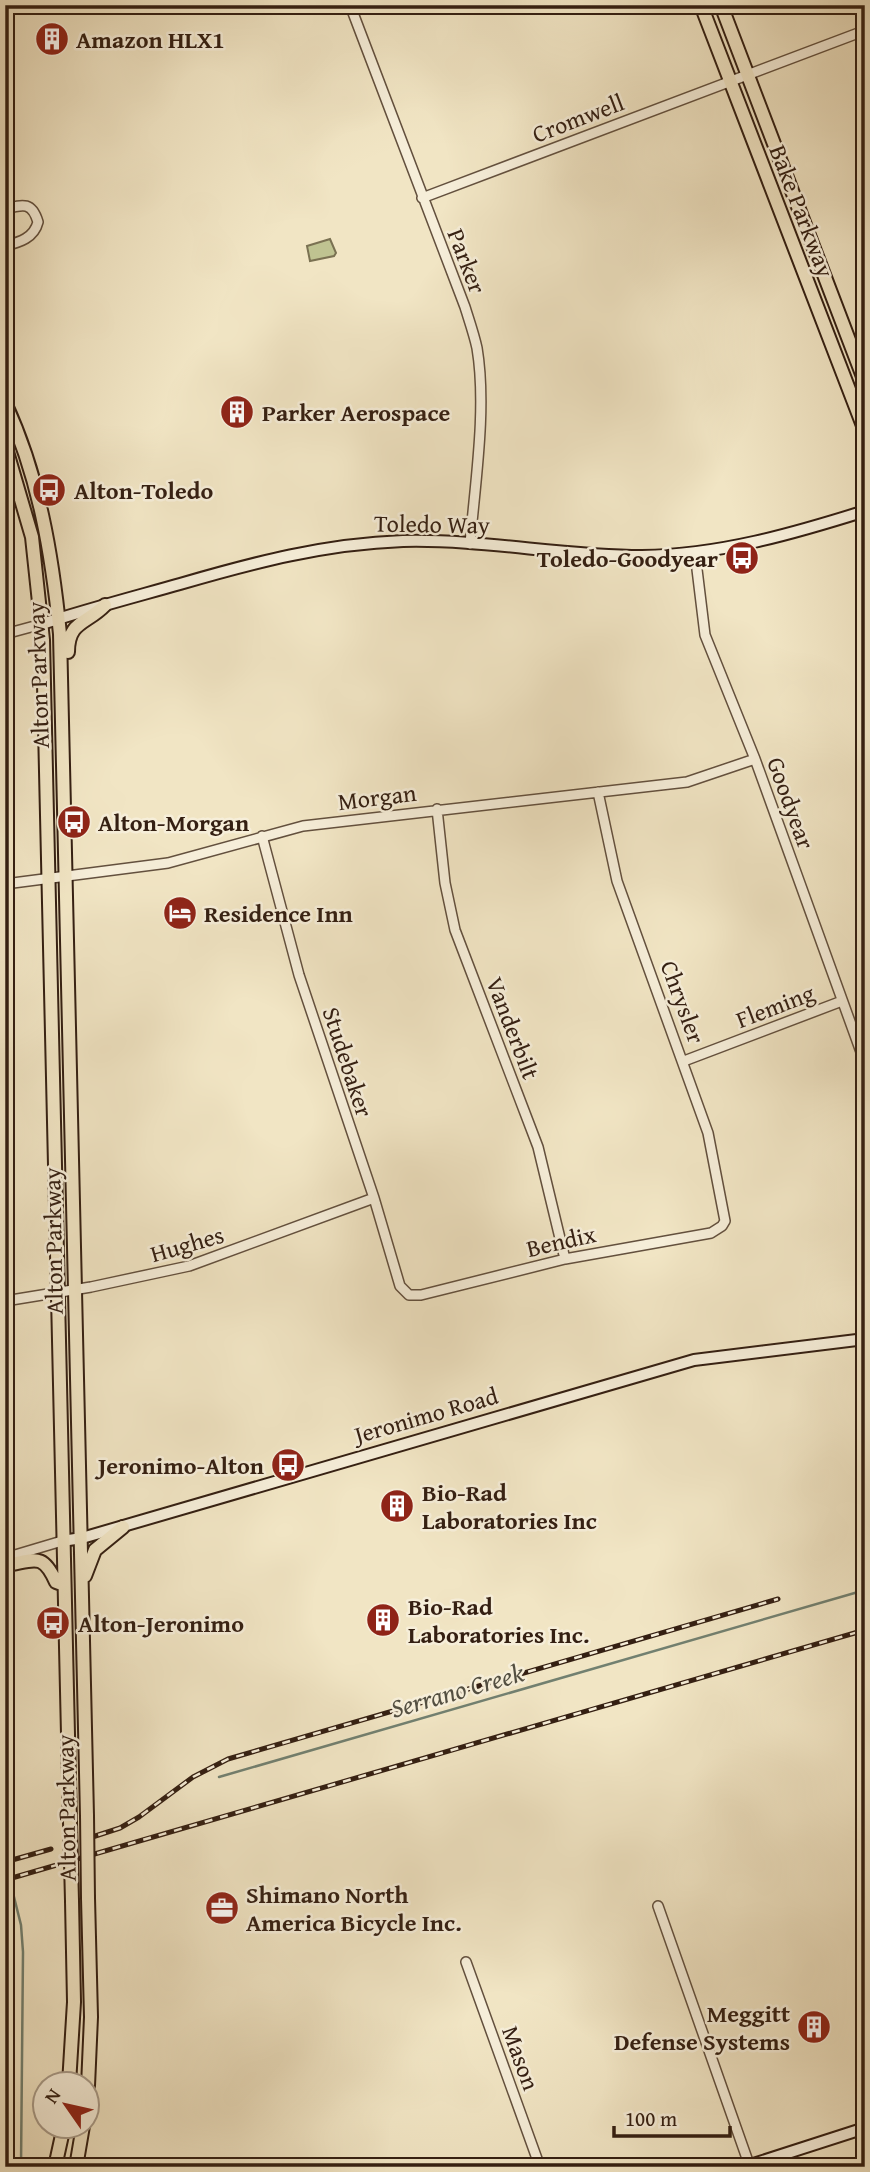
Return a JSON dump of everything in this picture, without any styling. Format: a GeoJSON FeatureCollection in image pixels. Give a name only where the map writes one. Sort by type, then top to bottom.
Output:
{"type":"FeatureCollection","features":[{"type":"Feature","properties":{"kind":"main road","name":"Bake Parkway"},"geometry":{"type":"LineString","coordinates":[[701,5],[865,431]]}},
{"type":"Feature","properties":{"kind":"main road","name":"Bake Parkway"},"geometry":{"type":"LineString","coordinates":[[721,5],[865,382]]}},
{"type":"Feature","properties":{"kind":"main road"},"geometry":{"type":"LineString","coordinates":[[822,320],[839,313]]}},
{"type":"Feature","properties":{"kind":"main road","name":"Alton Parkway"},"geometry":{"type":"LineString","coordinates":[[5,403],[42,511],[53,568],[58,619],[82,1538],[91,2017],[89,2070]]}},
{"type":"Feature","properties":{"kind":"main road","name":"Alton Parkway"},"geometry":{"type":"LineString","coordinates":[[5,445],[32,537],[42,624],[74,2001],[70,2070]]}},
{"type":"Feature","properties":{"kind":"main road","name":"Toledo Way"},"geometry":{"type":"LineString","coordinates":[[42,624],[308,550],[404,541],[593,554],[643,556],[695,553],[755,544],[865,512]]}},
{"type":"Feature","properties":{"kind":"main road"},"geometry":{"type":"LineString","coordinates":[[61,700],[67,688],[68,639],[72,631],[82,622],[94,617],[104,605]]}},
{"type":"Feature","properties":{"kind":"main road","name":"Jeronimo Road"},"geometry":{"type":"LineString","coordinates":[[62,1541],[123,1527],[694,1360],[865,1339]]}},
{"type":"Feature","properties":{"kind":"main road"},"geometry":{"type":"LineString","coordinates":[[82,1583],[95,1550],[123,1527]]}},
{"type":"Feature","properties":{"kind":"main road"},"geometry":{"type":"LineString","coordinates":[[5,1565],[32,1559],[40,1560],[49,1567],[56,1582],[64,1585]]}},
{"type":"Feature","properties":{"kind":"main road"},"geometry":{"type":"LineString","coordinates":[[748,2166],[865,2128]]}},
{"type":"Feature","properties":{"kind":"main road"},"geometry":{"type":"LineString","coordinates":[[55,2167],[61,2140]]}},
{"type":"Feature","properties":{"kind":"main road"},"geometry":{"type":"LineString","coordinates":[[76,2167],[81,2140]]}},
{"type":"Feature","properties":{"kind":"street","name":"Parker"},"geometry":{"type":"LineString","coordinates":[[350,5],[465,307],[476,347],[479,372],[478,442],[470,544]]}},
{"type":"Feature","properties":{"kind":"street","name":"Cromwell"},"geometry":{"type":"LineString","coordinates":[[422,198],[861,32]]}},
{"type":"Feature","properties":{"kind":"street"},"geometry":{"type":"LineString","coordinates":[[5,209],[29,206],[38,222],[32,235],[5,246]]}},
{"type":"Feature","properties":{"kind":"street","name":"Goodyear"},"geometry":{"type":"LineString","coordinates":[[695,553],[705,635],[755,759],[865,1063]]}},
{"type":"Feature","properties":{"kind":"street","name":"Toledo Way"},"geometry":{"type":"LineString","coordinates":[[5,634],[42,624]]}},
{"type":"Feature","properties":{"kind":"street","name":"Morgan"},"geometry":{"type":"LineString","coordinates":[[5,884],[168,863],[303,826],[688,781],[755,759]]}},
{"type":"Feature","properties":{"kind":"street","name":"Chrysler"},"geometry":{"type":"LineString","coordinates":[[598,792],[617,881],[709,1136],[725,1214],[722,1226]]}},
{"type":"Feature","properties":{"kind":"street","name":"Vanderbilt"},"geometry":{"type":"LineString","coordinates":[[437,809],[449,908],[538,1147],[565,1259]]}},
{"type":"Feature","properties":{"kind":"street","name":"Studebaker"},"geometry":{"type":"LineString","coordinates":[[262,836],[299,975],[400,1286],[409,1295]]}},
{"type":"Feature","properties":{"kind":"street","name":"Fleming"},"geometry":{"type":"LineString","coordinates":[[684,1061],[842,1001]]}},
{"type":"Feature","properties":{"kind":"street","name":"Hughes"},"geometry":{"type":"LineString","coordinates":[[5,1301],[75,1290],[189,1266],[373,1198]]}},
{"type":"Feature","properties":{"kind":"street","name":"Bendix"},"geometry":{"type":"LineString","coordinates":[[409,1295],[421,1296],[565,1259],[711,1233],[722,1226]]}},
{"type":"Feature","properties":{"kind":"street","name":"Jeronimo Road"},"geometry":{"type":"LineString","coordinates":[[5,1559],[62,1541]]}},
{"type":"Feature","properties":{"kind":"street"},"geometry":{"type":"LineString","coordinates":[[658,1906],[748,2166]]}},
{"type":"Feature","properties":{"kind":"street","name":"Mason"},"geometry":{"type":"LineString","coordinates":[[466,1962],[540,2167]]}},
{"type":"Feature","properties":{"kind":"green space"},"geometry":{"type":"Polygon","coordinates":[[[330,239],[336,253],[334,256],[310,261],[307,246],[330,239]]]}},
{"type":"Feature","properties":{"kind":"waterway","name":"Serrano Creek"},"geometry":{"type":"LineString","coordinates":[[219,1777],[865,1590]]}},
{"type":"Feature","properties":{"kind":"waterway","name":"Serrano Creek"},"geometry":{"type":"LineString","coordinates":[[12,1889],[21,1925],[23,1952],[21,2167]]}},
{"type":"Feature","properties":{"kind":"railway"},"geometry":{"type":"LineString","coordinates":[[83,1840],[120,1828],[193,1777],[228,1759],[778,1599]]}},
{"type":"Feature","properties":{"kind":"railway"},"geometry":{"type":"LineString","coordinates":[[5,1880],[865,1630]]}},
{"type":"Feature","properties":{"kind":"railway"},"geometry":{"type":"LineString","coordinates":[[5,1862],[51,1849]]}},
{"type":"Feature","properties":{"kind":"place","name":"Amazon HLX1"},"geometry":{"type":"Point","coordinates":[52,39]}},
{"type":"Feature","properties":{"kind":"place","name":"Parker Aerospace"},"geometry":{"type":"Point","coordinates":[237,412]}},
{"type":"Feature","properties":{"kind":"place","name":"Alton-Toledo"},"geometry":{"type":"Point","coordinates":[49,490]}},
{"type":"Feature","properties":{"kind":"place","name":"Toledo-Goodyear"},"geometry":{"type":"Point","coordinates":[742,558]}},
{"type":"Feature","properties":{"kind":"place","name":"Alton-Morgan"},"geometry":{"type":"Point","coordinates":[74,822]}},
{"type":"Feature","properties":{"kind":"place","name":"Residence Inn"},"geometry":{"type":"Point","coordinates":[180,913]}},
{"type":"Feature","properties":{"kind":"place","name":"Jeronimo-Alton"},"geometry":{"type":"Point","coordinates":[288,1465]}},
{"type":"Feature","properties":{"kind":"place","name":"Bio-Rad Laboratories Inc"},"geometry":{"type":"Point","coordinates":[397,1506]}},
{"type":"Feature","properties":{"kind":"place","name":"Bio-Rad Laboratories Inc."},"geometry":{"type":"Point","coordinates":[383,1620]}},
{"type":"Feature","properties":{"kind":"place","name":"Alton-Jeronimo"},"geometry":{"type":"Point","coordinates":[53,1623]}},
{"type":"Feature","properties":{"kind":"place","name":"Shimano North America Bicycle Inc."},"geometry":{"type":"Point","coordinates":[222,1908]}},
{"type":"Feature","properties":{"kind":"place","name":"Meggitt Defense Systems"},"geometry":{"type":"Point","coordinates":[814,2027]}}]}
